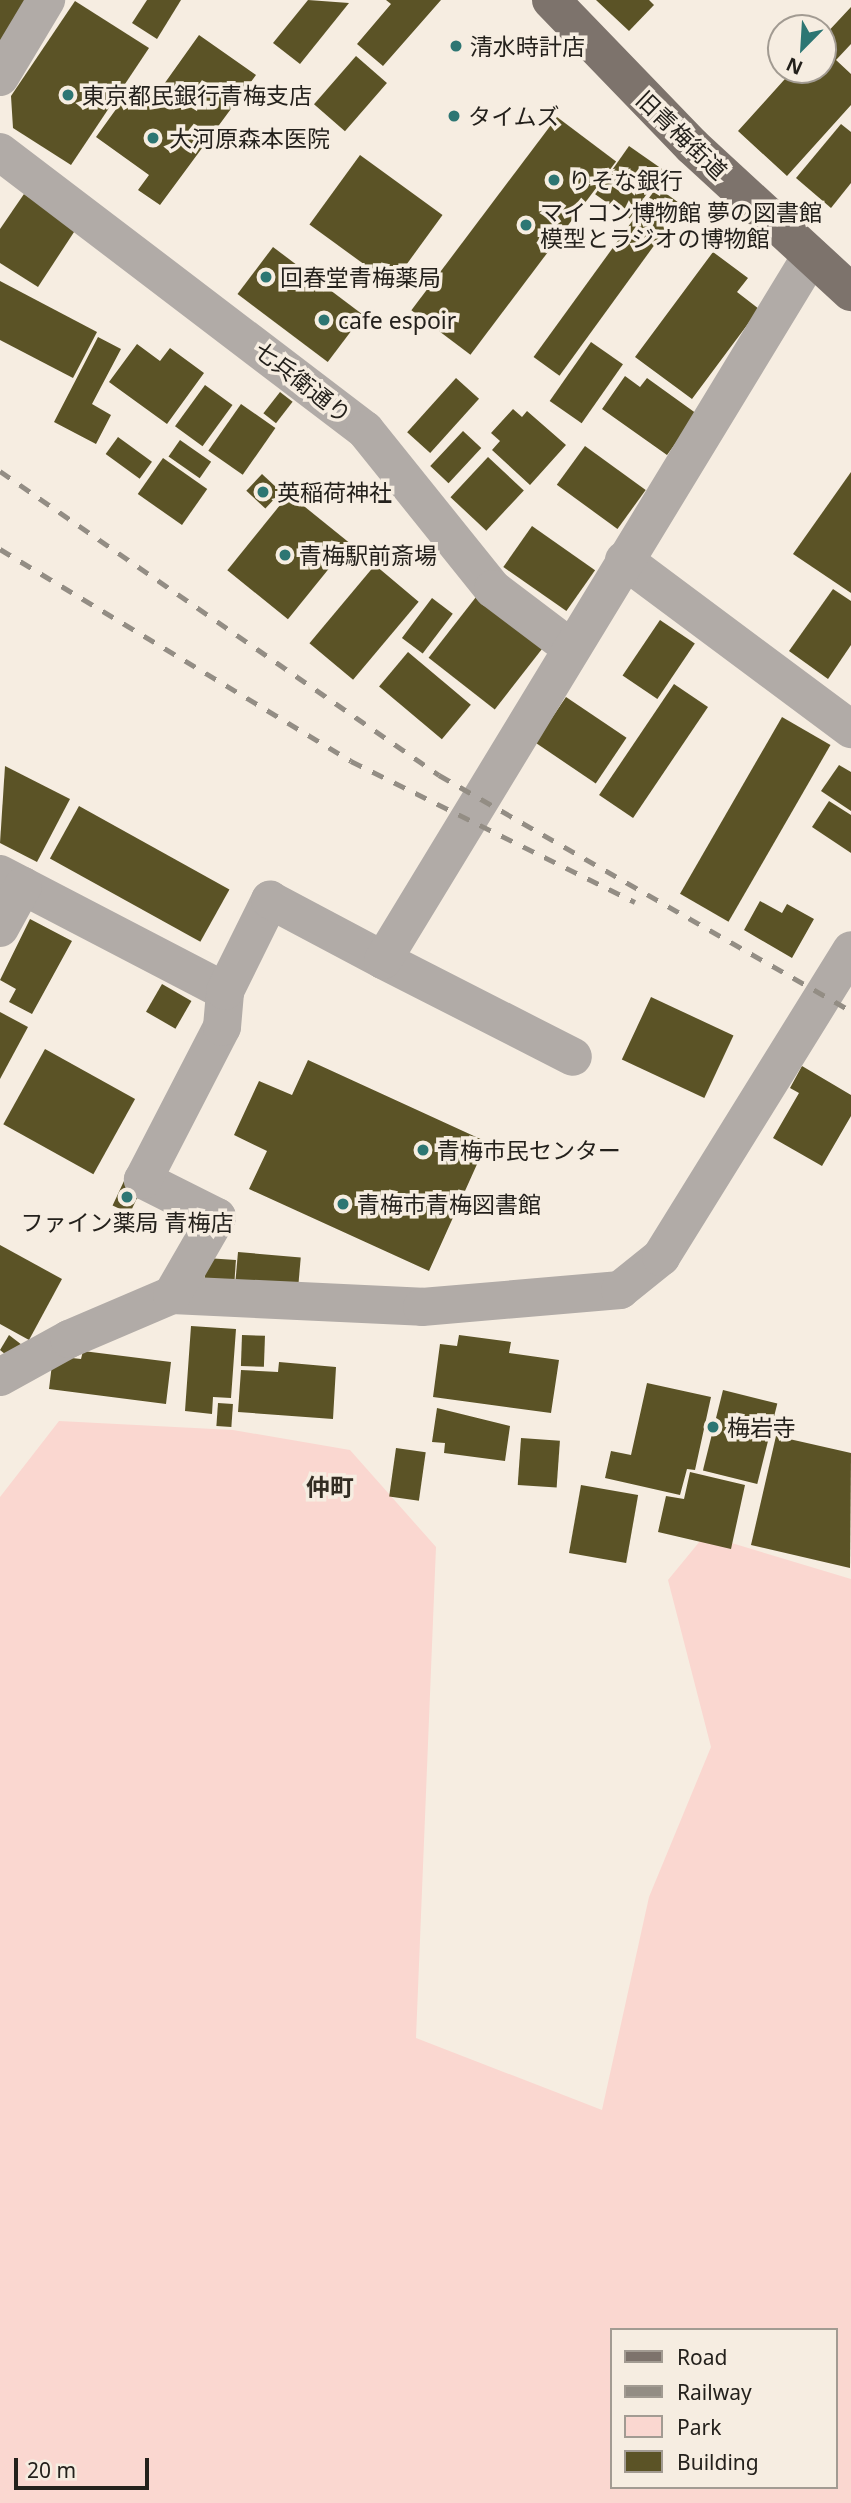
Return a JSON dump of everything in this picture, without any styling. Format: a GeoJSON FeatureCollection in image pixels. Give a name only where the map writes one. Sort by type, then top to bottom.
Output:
{"type":"FeatureCollection","features":[{"type":"Feature","properties":{"kind":"main road","name":"旧青梅街道"},"geometry":{"type":"LineString","coordinates":[[552,0],[692,146],[851,292]]}},
{"type":"Feature","properties":{"kind":"street"},"geometry":{"type":"LineString","coordinates":[[0,77],[46,0]]}},
{"type":"Feature","properties":{"kind":"street","name":"七兵衛通り"},"geometry":{"type":"LineString","coordinates":[[0,152],[365,429],[493,589],[571,648]]}},
{"type":"Feature","properties":{"kind":"street"},"geometry":{"type":"LineString","coordinates":[[383,960],[811,256]]}},
{"type":"Feature","properties":{"kind":"street"},"geometry":{"type":"LineString","coordinates":[[624,560],[851,729]]}},
{"type":"Feature","properties":{"kind":"street"},"geometry":{"type":"LineString","coordinates":[[0,928],[11,880],[225,991]]}},
{"type":"Feature","properties":{"kind":"street"},"geometry":{"type":"LineString","coordinates":[[172,1295],[217,1217],[143,1180],[222,1027],[225,991],[270,900],[573,1057]]}},
{"type":"Feature","properties":{"kind":"street"},"geometry":{"type":"LineString","coordinates":[[0,1377],[172,1295],[409,1307],[620,1290],[661,1257],[851,950]]}},
{"type":"Feature","properties":{"kind":"green space"},"geometry":{"type":"Polygon","coordinates":[[[59,1421],[233,1430],[350,1450],[436,1547],[416,2038],[602,2110],[649,1897],[711,1747],[668,1580],[705,1535],[851,1579],[851,2503],[0,2503],[0,1497],[59,1421]]]}},
{"type":"Feature","properties":{"kind":"building"},"geometry":{"type":"Polygon","coordinates":[[[0,0],[25,0],[0,43],[0,0]]]}},
{"type":"Feature","properties":{"kind":"building"},"geometry":{"type":"Polygon","coordinates":[[[147,0],[181,0],[157,39],[132,23],[147,0]]]}},
{"type":"Feature","properties":{"kind":"building"},"geometry":{"type":"Polygon","coordinates":[[[308,0],[349,3],[300,64],[273,43],[308,0]]]}},
{"type":"Feature","properties":{"kind":"building"},"geometry":{"type":"Polygon","coordinates":[[[386,0],[441,0],[383,66],[357,44],[391,4],[386,0]]]}},
{"type":"Feature","properties":{"kind":"building"},"geometry":{"type":"Polygon","coordinates":[[[596,0],[649,0],[654,5],[629,31],[596,0]]]}},
{"type":"Feature","properties":{"kind":"building"},"geometry":{"type":"Polygon","coordinates":[[[75,1],[149,48],[71,165],[13,128],[11,96],[75,1]]]}},
{"type":"Feature","properties":{"kind":"building"},"geometry":{"type":"Polygon","coordinates":[[[851,7],[851,44],[837,59],[837,22],[851,7]]]}},
{"type":"Feature","properties":{"kind":"building"},"geometry":{"type":"Polygon","coordinates":[[[199,35],[256,75],[160,205],[138,190],[149,175],[96,137],[132,87],[152,101],[199,35]]]}},
{"type":"Feature","properties":{"kind":"building"},"geometry":{"type":"Polygon","coordinates":[[[356,56],[387,83],[345,131],[314,104],[356,56]]]}},
{"type":"Feature","properties":{"kind":"building"},"geometry":{"type":"Polygon","coordinates":[[[837,61],[851,74],[851,105],[787,176],[738,131],[780,84],[837,84],[837,61]]]}},
{"type":"Feature","properties":{"kind":"building"},"geometry":{"type":"Polygon","coordinates":[[[557,117],[616,162],[470,355],[411,310],[557,117]]]}},
{"type":"Feature","properties":{"kind":"building"},"geometry":{"type":"Polygon","coordinates":[[[841,124],[851,132],[851,183],[831,208],[796,178],[841,124]]]}},
{"type":"Feature","properties":{"kind":"building"},"geometry":{"type":"Polygon","coordinates":[[[629,146],[663,170],[630,218],[595,194],[629,146]]]}},
{"type":"Feature","properties":{"kind":"building"},"geometry":{"type":"Polygon","coordinates":[[[360,155],[443,215],[392,285],[309,225],[360,155]]]}},
{"type":"Feature","properties":{"kind":"building"},"geometry":{"type":"Polygon","coordinates":[[[657,187],[683,206],[559,376],[534,357],[657,187]]]}},
{"type":"Feature","properties":{"kind":"building"},"geometry":{"type":"Polygon","coordinates":[[[24,194],[76,229],[38,287],[0,263],[0,229],[24,194]]]}},
{"type":"Feature","properties":{"kind":"building"},"geometry":{"type":"Polygon","coordinates":[[[273,247],[363,315],[328,362],[237,294],[273,247]]]}},
{"type":"Feature","properties":{"kind":"building"},"geometry":{"type":"Polygon","coordinates":[[[713,252],[748,278],[737,292],[759,309],[692,399],[635,357],[713,252]]]}},
{"type":"Feature","properties":{"kind":"building"},"geometry":{"type":"Polygon","coordinates":[[[0,281],[97,332],[73,378],[0,340],[0,281]]]}},
{"type":"Feature","properties":{"kind":"building"},"geometry":{"type":"Polygon","coordinates":[[[98,337],[121,349],[92,404],[111,415],[96,444],[54,422],[98,337]]]}},
{"type":"Feature","properties":{"kind":"building"},"geometry":{"type":"Polygon","coordinates":[[[591,342],[623,364],[582,423],[550,401],[591,342]]]}},
{"type":"Feature","properties":{"kind":"building"},"geometry":{"type":"Polygon","coordinates":[[[137,344],[160,361],[170,348],[204,373],[167,424],[109,382],[137,344]]]}},
{"type":"Feature","properties":{"kind":"building"},"geometry":{"type":"Polygon","coordinates":[[[625,376],[640,387],[647,378],[697,414],[667,455],[602,409],[625,376]]]}},
{"type":"Feature","properties":{"kind":"building"},"geometry":{"type":"Polygon","coordinates":[[[456,378],[479,399],[430,453],[407,432],[456,378]]]}},
{"type":"Feature","properties":{"kind":"building"},"geometry":{"type":"Polygon","coordinates":[[[205,385],[233,405],[203,446],[175,426],[205,385]]]}},
{"type":"Feature","properties":{"kind":"building"},"geometry":{"type":"Polygon","coordinates":[[[280,392],[293,402],[276,423],[263,413],[280,392]]]}},
{"type":"Feature","properties":{"kind":"building"},"geometry":{"type":"Polygon","coordinates":[[[241,404],[275,428],[243,475],[208,451],[241,404]]]}},
{"type":"Feature","properties":{"kind":"building"},"geometry":{"type":"Polygon","coordinates":[[[513,409],[522,417],[527,411],[566,445],[530,485],[492,450],[500,441],[491,433],[513,409]]]}},
{"type":"Feature","properties":{"kind":"building"},"geometry":{"type":"Polygon","coordinates":[[[463,431],[481,448],[449,483],[430,466],[463,431]]]}},
{"type":"Feature","properties":{"kind":"building"},"geometry":{"type":"Polygon","coordinates":[[[118,437],[152,462],[140,479],[106,454],[118,437]]]}},
{"type":"Feature","properties":{"kind":"building"},"geometry":{"type":"Polygon","coordinates":[[[180,440],[211,462],[200,478],[169,456],[180,440]]]}},
{"type":"Feature","properties":{"kind":"building"},"geometry":{"type":"Polygon","coordinates":[[[585,446],[646,490],[617,529],[557,485],[585,446]]]}},
{"type":"Feature","properties":{"kind":"building"},"geometry":{"type":"Polygon","coordinates":[[[488,457],[524,490],[486,531],[450,497],[488,457]]]}},
{"type":"Feature","properties":{"kind":"building"},"geometry":{"type":"Polygon","coordinates":[[[163,458],[207,489],[182,525],[138,494],[163,458]]]}},
{"type":"Feature","properties":{"kind":"building"},"geometry":{"type":"Polygon","coordinates":[[[851,472],[851,593],[793,554],[851,472]]]}},
{"type":"Feature","properties":{"kind":"building"},"geometry":{"type":"Polygon","coordinates":[[[262,474],[281,492],[265,509],[246,491],[262,474]]]}},
{"type":"Feature","properties":{"kind":"building"},"geometry":{"type":"Polygon","coordinates":[[[289,494],[350,543],[288,619],[227,570],[289,494]]]}},
{"type":"Feature","properties":{"kind":"building"},"geometry":{"type":"Polygon","coordinates":[[[532,526],[595,570],[566,611],[503,567],[532,526]]]}},
{"type":"Feature","properties":{"kind":"building"},"geometry":{"type":"Polygon","coordinates":[[[375,565],[419,602],[353,680],[309,643],[375,565]]]}},
{"type":"Feature","properties":{"kind":"building"},"geometry":{"type":"Polygon","coordinates":[[[833,589],[851,601],[851,645],[828,679],[789,651],[833,589]]]}},
{"type":"Feature","properties":{"kind":"building"},"geometry":{"type":"Polygon","coordinates":[[[476,597],[542,649],[495,709],[429,658],[476,597]]]}},
{"type":"Feature","properties":{"kind":"building"},"geometry":{"type":"Polygon","coordinates":[[[432,598],[453,614],[423,654],[402,638],[432,598]]]}},
{"type":"Feature","properties":{"kind":"building"},"geometry":{"type":"Polygon","coordinates":[[[660,620],[695,643],[657,699],[623,676],[660,620]]]}},
{"type":"Feature","properties":{"kind":"building"},"geometry":{"type":"Polygon","coordinates":[[[408,652],[471,705],[442,739],[379,686],[408,652]]]}},
{"type":"Feature","properties":{"kind":"building"},"geometry":{"type":"Polygon","coordinates":[[[674,684],[708,707],[633,818],[599,795],[674,684]]]}},
{"type":"Feature","properties":{"kind":"building"},"geometry":{"type":"Polygon","coordinates":[[[566,697],[627,738],[596,783],[535,743],[566,697]]]}},
{"type":"Feature","properties":{"kind":"building"},"geometry":{"type":"Polygon","coordinates":[[[782,717],[830,745],[728,922],[680,894],[782,717]]]}},
{"type":"Feature","properties":{"kind":"building"},"geometry":{"type":"Polygon","coordinates":[[[839,765],[851,772],[851,811],[821,791],[839,765]]]}},
{"type":"Feature","properties":{"kind":"building"},"geometry":{"type":"Polygon","coordinates":[[[5,766],[70,799],[37,862],[0,843],[5,766]]]}},
{"type":"Feature","properties":{"kind":"building"},"geometry":{"type":"Polygon","coordinates":[[[829,801],[851,815],[851,853],[812,827],[829,801]]]}},
{"type":"Feature","properties":{"kind":"building"},"geometry":{"type":"Polygon","coordinates":[[[79,806],[229,889],[200,942],[50,858],[79,806]]]}},
{"type":"Feature","properties":{"kind":"building"},"geometry":{"type":"Polygon","coordinates":[[[760,901],[782,913],[787,904],[814,919],[792,958],[744,930],[760,901]]]}},
{"type":"Feature","properties":{"kind":"building"},"geometry":{"type":"Polygon","coordinates":[[[30,919],[72,941],[32,1014],[9,1002],[16,989],[0,980],[30,919]]]}},
{"type":"Feature","properties":{"kind":"building"},"geometry":{"type":"Polygon","coordinates":[[[162,984],[191,1001],[175,1029],[146,1012],[162,984]]]}},
{"type":"Feature","properties":{"kind":"building"},"geometry":{"type":"Polygon","coordinates":[[[651,997],[733,1035],[704,1098],[622,1060],[651,997]]]}},
{"type":"Feature","properties":{"kind":"building"},"geometry":{"type":"Polygon","coordinates":[[[0,1012],[28,1027],[0,1079],[0,1012]]]}},
{"type":"Feature","properties":{"kind":"building"},"geometry":{"type":"Polygon","coordinates":[[[45,1049],[135,1099],[93,1174],[3,1124],[45,1049]]]}},
{"type":"Feature","properties":{"kind":"building"},"geometry":{"type":"Polygon","coordinates":[[[308,1060],[487,1142],[429,1271],[249,1189],[267,1151],[234,1135],[259,1081],[292,1095],[308,1060]]]}},
{"type":"Feature","properties":{"kind":"building"},"geometry":{"type":"Polygon","coordinates":[[[802,1066],[851,1095],[851,1116],[822,1166],[773,1138],[799,1093],[790,1088],[802,1066]]]}},
{"type":"Feature","properties":{"kind":"building"},"geometry":{"type":"Polygon","coordinates":[[[124,1181],[141,1189],[130,1214],[113,1205],[124,1181]]]}},
{"type":"Feature","properties":{"kind":"building"},"geometry":{"type":"Polygon","coordinates":[[[0,1245],[62,1279],[29,1340],[0,1324],[0,1245]]]}},
{"type":"Feature","properties":{"kind":"building"},"geometry":{"type":"Polygon","coordinates":[[[238,1252],[301,1257],[297,1296],[235,1291],[238,1252]]]}},
{"type":"Feature","properties":{"kind":"building"},"geometry":{"type":"Polygon","coordinates":[[[206,1258],[236,1260],[233,1295],[204,1293],[206,1258]]]}},
{"type":"Feature","properties":{"kind":"building"},"geometry":{"type":"Polygon","coordinates":[[[191,1326],[236,1329],[231,1398],[213,1397],[212,1414],[185,1411],[191,1326]]]}},
{"type":"Feature","properties":{"kind":"building"},"geometry":{"type":"Polygon","coordinates":[[[9,1335],[22,1345],[11,1359],[0,1350],[9,1335]]]}},
{"type":"Feature","properties":{"kind":"building"},"geometry":{"type":"Polygon","coordinates":[[[242,1335],[265,1336],[264,1367],[241,1366],[242,1335]]]}},
{"type":"Feature","properties":{"kind":"building"},"geometry":{"type":"Polygon","coordinates":[[[459,1335],[511,1342],[509,1353],[559,1360],[551,1413],[433,1397],[440,1344],[457,1346],[459,1335]]]}},
{"type":"Feature","properties":{"kind":"building"},"geometry":{"type":"Polygon","coordinates":[[[83,1351],[171,1362],[166,1404],[49,1389],[53,1356],[81,1359],[83,1351]]]}},
{"type":"Feature","properties":{"kind":"building"},"geometry":{"type":"Polygon","coordinates":[[[279,1362],[336,1367],[333,1419],[238,1412],[241,1370],[278,1372],[279,1362]]]}},
{"type":"Feature","properties":{"kind":"building"},"geometry":{"type":"Polygon","coordinates":[[[647,1383],[711,1397],[695,1470],[687,1469],[680,1495],[605,1478],[611,1451],[631,1455],[647,1383]]]}},
{"type":"Feature","properties":{"kind":"building"},"geometry":{"type":"Polygon","coordinates":[[[723,1390],[777,1404],[757,1484],[703,1471],[723,1390]]]}},
{"type":"Feature","properties":{"kind":"building"},"geometry":{"type":"Polygon","coordinates":[[[218,1403],[233,1404],[231,1427],[216,1426],[218,1403]]]}},
{"type":"Feature","properties":{"kind":"building"},"geometry":{"type":"Polygon","coordinates":[[[437,1408],[510,1426],[505,1461],[444,1453],[445,1443],[432,1442],[437,1408]]]}},
{"type":"Feature","properties":{"kind":"building"},"geometry":{"type":"Polygon","coordinates":[[[776,1436],[851,1453],[850,1568],[751,1545],[776,1436]]]}},
{"type":"Feature","properties":{"kind":"building"},"geometry":{"type":"Polygon","coordinates":[[[521,1438],[560,1441],[557,1488],[518,1485],[521,1438]]]}},
{"type":"Feature","properties":{"kind":"building"},"geometry":{"type":"Polygon","coordinates":[[[396,1448],[426,1452],[419,1501],[389,1497],[396,1448]]]}},
{"type":"Feature","properties":{"kind":"building"},"geometry":{"type":"Polygon","coordinates":[[[690,1472],[745,1485],[731,1549],[658,1532],[666,1496],[684,1499],[690,1472]]]}},
{"type":"Feature","properties":{"kind":"building"},"geometry":{"type":"Polygon","coordinates":[[[581,1485],[638,1495],[626,1563],[569,1553],[581,1485]]]}},
{"type":"Feature","properties":{"kind":"railway"},"geometry":{"type":"LineString","coordinates":[[0,471],[439,775],[851,1011]]}},
{"type":"Feature","properties":{"kind":"railway"},"geometry":{"type":"LineString","coordinates":[[0,549],[351,761],[635,902]]}},
{"type":"Feature","properties":{"kind":"place","name":"清水時計店"},"geometry":{"type":"Point","coordinates":[456,46]}},
{"type":"Feature","properties":{"kind":"place","name":"東京都民銀行青梅支店"},"geometry":{"type":"Point","coordinates":[68,95]}},
{"type":"Feature","properties":{"kind":"place","name":"タイムズ"},"geometry":{"type":"Point","coordinates":[454,116]}},
{"type":"Feature","properties":{"kind":"place","name":"大河原森本医院"},"geometry":{"type":"Point","coordinates":[153,138]}},
{"type":"Feature","properties":{"kind":"place","name":"りそな銀行"},"geometry":{"type":"Point","coordinates":[554,180]}},
{"type":"Feature","properties":{"kind":"place","name":"マイコン博物館 夢の図書館 模型とラジオの博物館"},"geometry":{"type":"Point","coordinates":[526,225]}},
{"type":"Feature","properties":{"kind":"place","name":"回春堂青梅薬局"},"geometry":{"type":"Point","coordinates":[266,277]}},
{"type":"Feature","properties":{"kind":"place","name":"cafe espoir"},"geometry":{"type":"Point","coordinates":[324,320]}},
{"type":"Feature","properties":{"kind":"place","name":"英稲荷神社"},"geometry":{"type":"Point","coordinates":[263,492]}},
{"type":"Feature","properties":{"kind":"place","name":"青梅駅前斎場"},"geometry":{"type":"Point","coordinates":[285,555]}},
{"type":"Feature","properties":{"kind":"place","name":"青梅市民センター"},"geometry":{"type":"Point","coordinates":[423,1150]}},
{"type":"Feature","properties":{"kind":"place","name":"ファイン薬局 青梅店"},"geometry":{"type":"Point","coordinates":[127,1197]}},
{"type":"Feature","properties":{"kind":"place","name":"青梅市青梅図書館"},"geometry":{"type":"Point","coordinates":[343,1204]}},
{"type":"Feature","properties":{"kind":"place","name":"梅岩寺"},"geometry":{"type":"Point","coordinates":[713,1427]}},
{"type":"Feature","properties":{"kind":"district","name":"仲町"},"geometry":{"type":"Point","coordinates":[330,1487]}}]}
